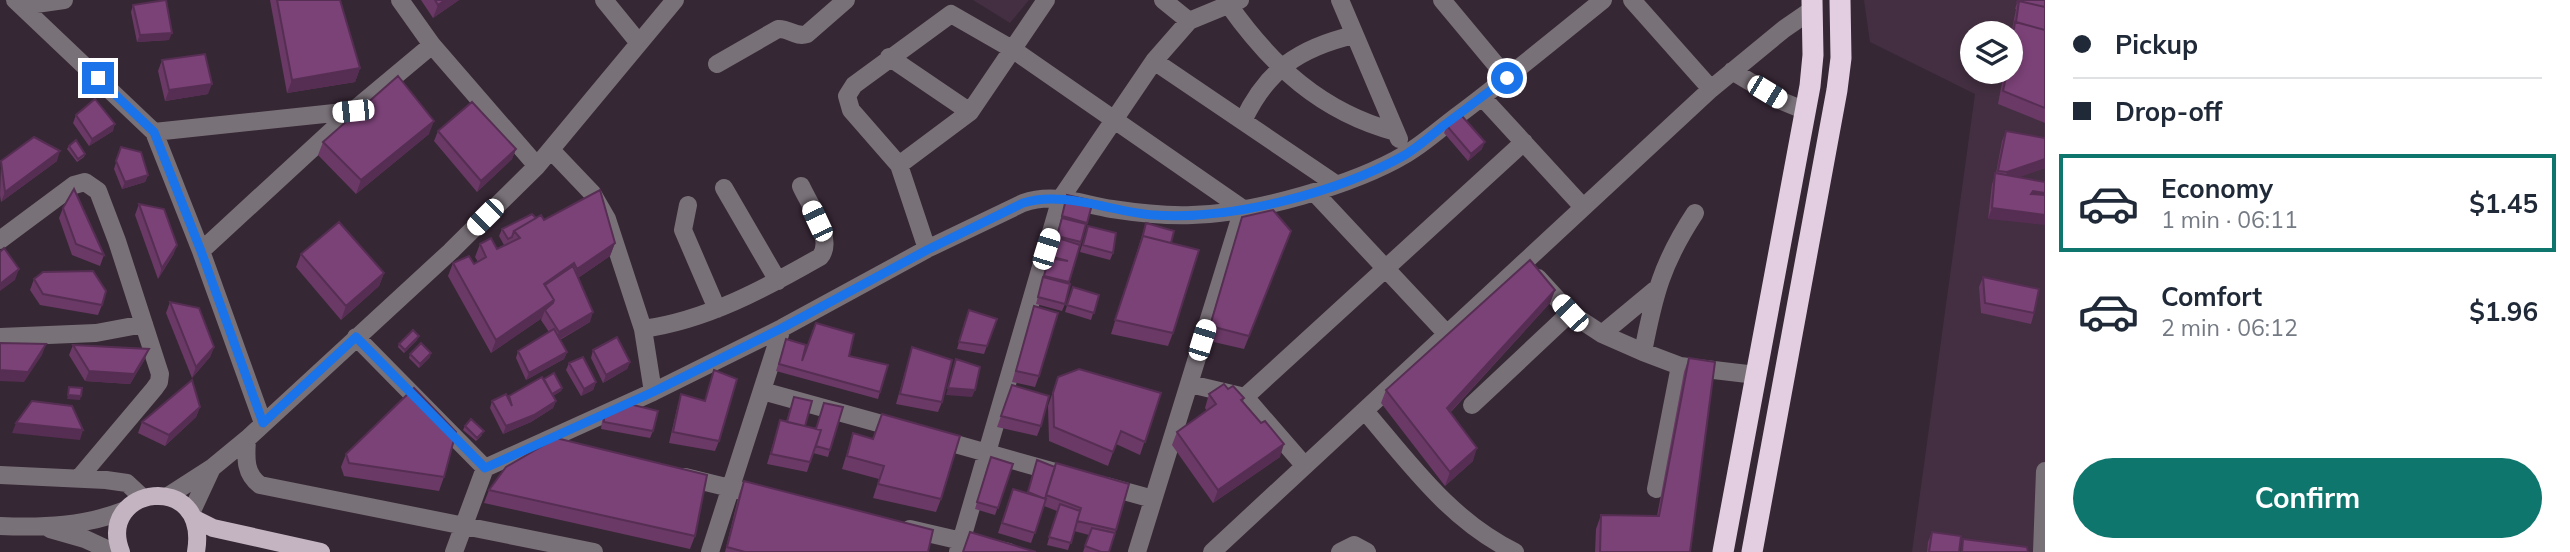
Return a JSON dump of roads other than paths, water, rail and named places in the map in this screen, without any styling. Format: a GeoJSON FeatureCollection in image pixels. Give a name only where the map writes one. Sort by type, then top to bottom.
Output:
{"type":"FeatureCollection","features":[{"type":"Feature","properties":{"kind":"highway"},"geometry":{"type":"LineString","coordinates":[[1752,552],[1837,89],[1841,58],[1840,0]]}},
{"type":"Feature","properties":{"kind":"highway"},"geometry":{"type":"LineString","coordinates":[[1723,552],[1806,111],[1814,55],[1813,4]]}},
{"type":"Feature","properties":{"kind":"main road"},"geometry":{"type":"LineString","coordinates":[[113,548],[119,522],[126,510],[142,497],[168,496],[176,499],[193,516],[213,528],[321,552]]}},
{"type":"Feature","properties":{"kind":"main road"},"geometry":{"type":"LineString","coordinates":[[193,516],[198,538],[196,552]]}},
{"type":"Feature","properties":{"kind":"main road"},"geometry":{"type":"LineString","coordinates":[[267,552],[301,549]]}},
{"type":"Feature","properties":{"kind":"street"},"geometry":{"type":"LineString","coordinates":[[19,3],[64,0]]}},
{"type":"Feature","properties":{"kind":"street"},"geometry":{"type":"LineString","coordinates":[[400,0],[432,45],[537,166]]}},
{"type":"Feature","properties":{"kind":"street"},"geometry":{"type":"LineString","coordinates":[[604,0],[639,43]]}},
{"type":"Feature","properties":{"kind":"street"},"geometry":{"type":"LineString","coordinates":[[168,496],[213,467],[247,439],[451,251],[537,166],[675,0]]}},
{"type":"Feature","properties":{"kind":"street"},"geometry":{"type":"LineString","coordinates":[[717,64],[778,29],[785,29],[799,36],[807,34],[846,0]]}},
{"type":"Feature","properties":{"kind":"street"},"geometry":{"type":"LineString","coordinates":[[899,165],[970,112],[1046,0]]}},
{"type":"Feature","properties":{"kind":"street"},"geometry":{"type":"LineString","coordinates":[[1163,0],[1189,21]]}},
{"type":"Feature","properties":{"kind":"street"},"geometry":{"type":"LineString","coordinates":[[1340,0],[1406,155]]}},
{"type":"Feature","properties":{"kind":"street"},"geometry":{"type":"LineString","coordinates":[[1442,0],[1507,78]]}},
{"type":"Feature","properties":{"kind":"street"},"geometry":{"type":"LineString","coordinates":[[454,552],[485,468],[653,392],[1023,203],[1039,198],[1061,198],[1153,215],[1194,216],[1242,209],[1337,186],[1406,155],[1603,0]]}},
{"type":"Feature","properties":{"kind":"street"},"geometry":{"type":"LineString","coordinates":[[1632,0],[1711,89]]}},
{"type":"Feature","properties":{"kind":"street"},"geometry":{"type":"LineString","coordinates":[[960,546],[1061,198],[1154,61],[1189,21],[1234,2],[1259,46],[1280,68],[1350,117],[1396,132]]}},
{"type":"Feature","properties":{"kind":"street"},"geometry":{"type":"LineString","coordinates":[[19,3],[154,132],[201,251],[263,423]]}},
{"type":"Feature","properties":{"kind":"street"},"geometry":{"type":"LineString","coordinates":[[1212,552],[1711,89],[1813,4]]}},
{"type":"Feature","properties":{"kind":"street"},"geometry":{"type":"LineString","coordinates":[[927,250],[899,165],[851,110],[847,104],[847,96],[854,85],[889,57],[951,14],[1012,49],[1242,209]]}},
{"type":"Feature","properties":{"kind":"street"},"geometry":{"type":"LineString","coordinates":[[1242,121],[1258,93],[1280,68],[1303,52],[1328,41],[1354,35]]}},
{"type":"Feature","properties":{"kind":"street"},"geometry":{"type":"LineString","coordinates":[[201,251],[353,111],[432,45]]}},
{"type":"Feature","properties":{"kind":"street"},"geometry":{"type":"LineString","coordinates":[[889,57],[970,112]]}},
{"type":"Feature","properties":{"kind":"street"},"geometry":{"type":"LineString","coordinates":[[1154,61],[1337,186]]}},
{"type":"Feature","properties":{"kind":"street"},"geometry":{"type":"LineString","coordinates":[[1732,71],[1784,102],[1806,111]]}},
{"type":"Feature","properties":{"kind":"street"},"geometry":{"type":"LineString","coordinates":[[1482,97],[1583,207]]}},
{"type":"Feature","properties":{"kind":"street"},"geometry":{"type":"LineString","coordinates":[[154,132],[353,111]]}},
{"type":"Feature","properties":{"kind":"street"},"geometry":{"type":"LineString","coordinates":[[1245,397],[1524,142]]}},
{"type":"Feature","properties":{"kind":"street"},"geometry":{"type":"LineString","coordinates":[[551,150],[583,183],[607,219],[643,329],[653,392]]}},
{"type":"Feature","properties":{"kind":"street"},"geometry":{"type":"LineString","coordinates":[[0,240],[74,184],[85,182],[93,186],[98,191],[117,241],[159,366],[159,382],[79,478]]}},
{"type":"Feature","properties":{"kind":"street"},"geometry":{"type":"LineString","coordinates":[[643,329],[670,326],[717,309],[778,281],[824,252],[826,238],[801,186]]}},
{"type":"Feature","properties":{"kind":"street"},"geometry":{"type":"LineString","coordinates":[[724,188],[778,281]]}},
{"type":"Feature","properties":{"kind":"street"},"geometry":{"type":"LineString","coordinates":[[1314,192],[1447,334]]}},
{"type":"Feature","properties":{"kind":"street"},"geometry":{"type":"LineString","coordinates":[[688,205],[682,230],[717,309]]}},
{"type":"Feature","properties":{"kind":"street"},"geometry":{"type":"LineString","coordinates":[[1137,552],[1242,209]]}},
{"type":"Feature","properties":{"kind":"street"},"geometry":{"type":"LineString","coordinates":[[1643,352],[1656,289],[1672,250],[1695,213]]}},
{"type":"Feature","properties":{"kind":"street"},"geometry":{"type":"LineString","coordinates":[[1523,263],[1570,313],[1602,334],[1680,366],[1756,375]]}},
{"type":"Feature","properties":{"kind":"street"},"geometry":{"type":"LineString","coordinates":[[1602,334],[1656,289]]}},
{"type":"Feature","properties":{"kind":"street"},"geometry":{"type":"LineString","coordinates":[[1472,405],[1570,313]]}},
{"type":"Feature","properties":{"kind":"street"},"geometry":{"type":"LineString","coordinates":[[0,337],[96,333],[144,324]]}},
{"type":"Feature","properties":{"kind":"street"},"geometry":{"type":"LineString","coordinates":[[710,552],[782,328]]}},
{"type":"Feature","properties":{"kind":"street"},"geometry":{"type":"LineString","coordinates":[[356,337],[485,468]]}},
{"type":"Feature","properties":{"kind":"street"},"geometry":{"type":"LineString","coordinates":[[1656,489],[1680,366]]}},
{"type":"Feature","properties":{"kind":"street"},"geometry":{"type":"LineString","coordinates":[[1190,384],[1245,397],[1304,465]]}},
{"type":"Feature","properties":{"kind":"street"},"geometry":{"type":"LineString","coordinates":[[762,391],[1153,499]]}},
{"type":"Feature","properties":{"kind":"street"},"geometry":{"type":"LineString","coordinates":[[1365,411],[1448,508],[1510,551]]}},
{"type":"Feature","properties":{"kind":"street"},"geometry":{"type":"LineString","coordinates":[[247,439],[246,461],[249,472],[260,485],[594,552]]}},
{"type":"Feature","properties":{"kind":"street"},"geometry":{"type":"LineString","coordinates":[[546,442],[572,448]]}},
{"type":"Feature","properties":{"kind":"street"},"geometry":{"type":"LineString","coordinates":[[193,516],[213,467]]}},
{"type":"Feature","properties":{"kind":"street"},"geometry":{"type":"LineString","coordinates":[[2042,552],[2045,471]]}},
{"type":"Feature","properties":{"kind":"street"},"geometry":{"type":"LineString","coordinates":[[665,472],[785,500]]}},
{"type":"Feature","properties":{"kind":"street"},"geometry":{"type":"LineString","coordinates":[[0,475],[79,478],[127,484],[142,497]]}},
{"type":"Feature","properties":{"kind":"street"},"geometry":{"type":"LineString","coordinates":[[0,526],[44,528],[92,521],[126,510]]}},
{"type":"Feature","properties":{"kind":"street"},"geometry":{"type":"LineString","coordinates":[[893,525],[960,546],[1009,552]]}},
{"type":"Feature","properties":{"kind":"street"},"geometry":{"type":"LineString","coordinates":[[44,528],[113,548]]}},
{"type":"Feature","properties":{"kind":"street"},"geometry":{"type":"LineString","coordinates":[[1340,552],[1354,545],[1367,552]]}}]}
